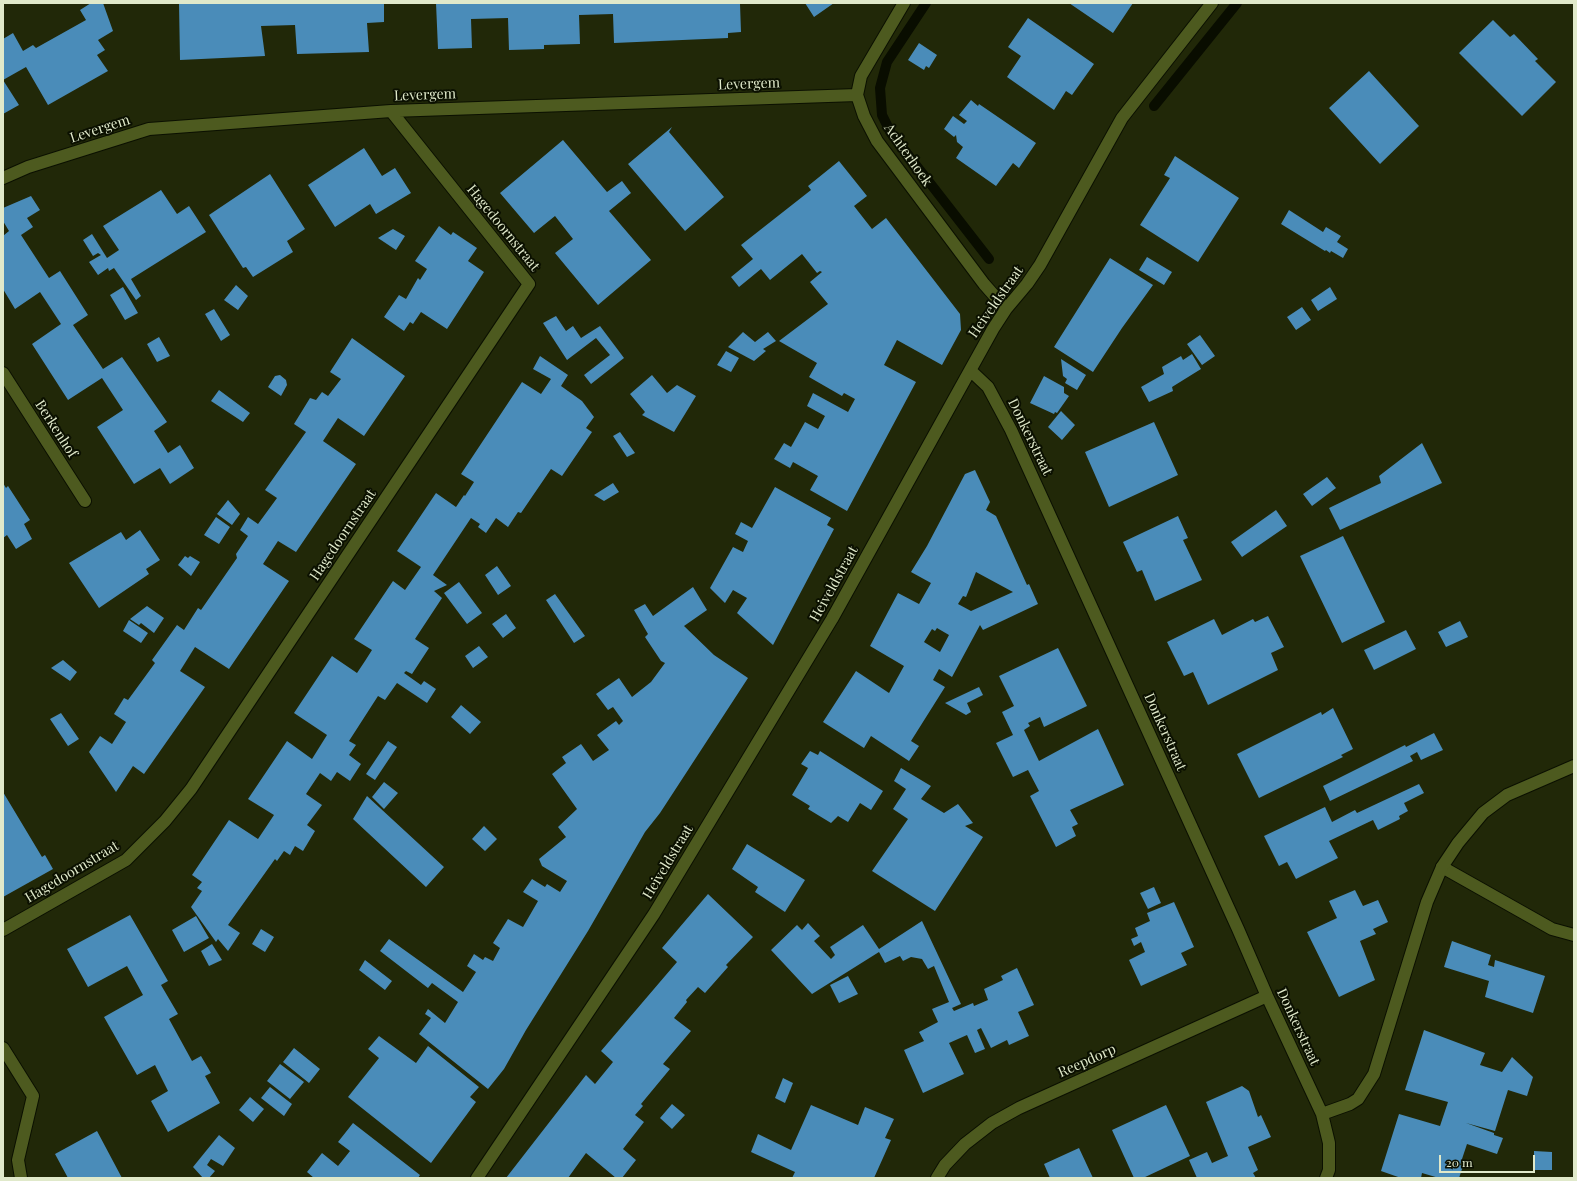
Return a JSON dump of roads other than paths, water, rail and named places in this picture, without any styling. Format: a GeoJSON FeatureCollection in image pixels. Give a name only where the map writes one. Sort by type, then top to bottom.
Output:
{"type":"FeatureCollection","features":[{"type":"Feature","properties":{"kind":"street"},"geometry":{"type":"LineString","coordinates":[[857,95],[861,76],[904,3]]}},
{"type":"Feature","properties":{"kind":"street","name":"Heiveldstraat"},"geometry":{"type":"LineString","coordinates":[[477,1178],[654,914],[832,619],[970,370],[1006,309],[1027,284],[1040,265],[1122,118],[1212,3]]}},
{"type":"Feature","properties":{"kind":"street","name":"Levergem"},"geometry":{"type":"LineString","coordinates":[[3,178],[28,167],[149,128],[391,111],[857,95]]}},
{"type":"Feature","properties":{"kind":"street","name":"Achterhoek"},"geometry":{"type":"LineString","coordinates":[[857,95],[864,116],[877,140],[984,284],[1006,309]]}},
{"type":"Feature","properties":{"kind":"street","name":"Hagedoornstraat"},"geometry":{"type":"LineString","coordinates":[[3,930],[126,860],[165,821],[182,800],[529,284],[391,111]]}},
{"type":"Feature","properties":{"kind":"street","name":"Donkerstraat"},"geometry":{"type":"LineString","coordinates":[[970,370],[988,387],[1011,430],[1267,996],[1322,1114],[1329,1143],[1329,1170],[1326,1178]]}},
{"type":"Feature","properties":{"kind":"street","name":"Berkenhof"},"geometry":{"type":"LineString","coordinates":[[3,373],[85,501]]}},
{"type":"Feature","properties":{"kind":"street"},"geometry":{"type":"LineString","coordinates":[[1322,1114],[1350,1104],[1358,1099],[1374,1074],[1427,902],[1442,867],[1468,831],[1483,813],[1507,795],[1527,785],[1574,766]]}},
{"type":"Feature","properties":{"kind":"street"},"geometry":{"type":"LineString","coordinates":[[1442,867],[1552,929],[1574,935]]}},
{"type":"Feature","properties":{"kind":"street","name":"Reepdorp"},"geometry":{"type":"LineString","coordinates":[[937,1178],[945,1165],[965,1144],[992,1123],[1019,1108],[1267,996]]}},
{"type":"Feature","properties":{"kind":"street"},"geometry":{"type":"LineString","coordinates":[[3,1048],[33,1096],[18,1160],[21,1178]]}},
{"type":"Feature","properties":{"kind":"waterway"},"geometry":{"type":"LineString","coordinates":[[926,3],[887,62],[880,88],[882,115],[891,133],[989,259]]}},
{"type":"Feature","properties":{"kind":"waterway"},"geometry":{"type":"LineString","coordinates":[[1154,106],[1237,3]]}}]}
